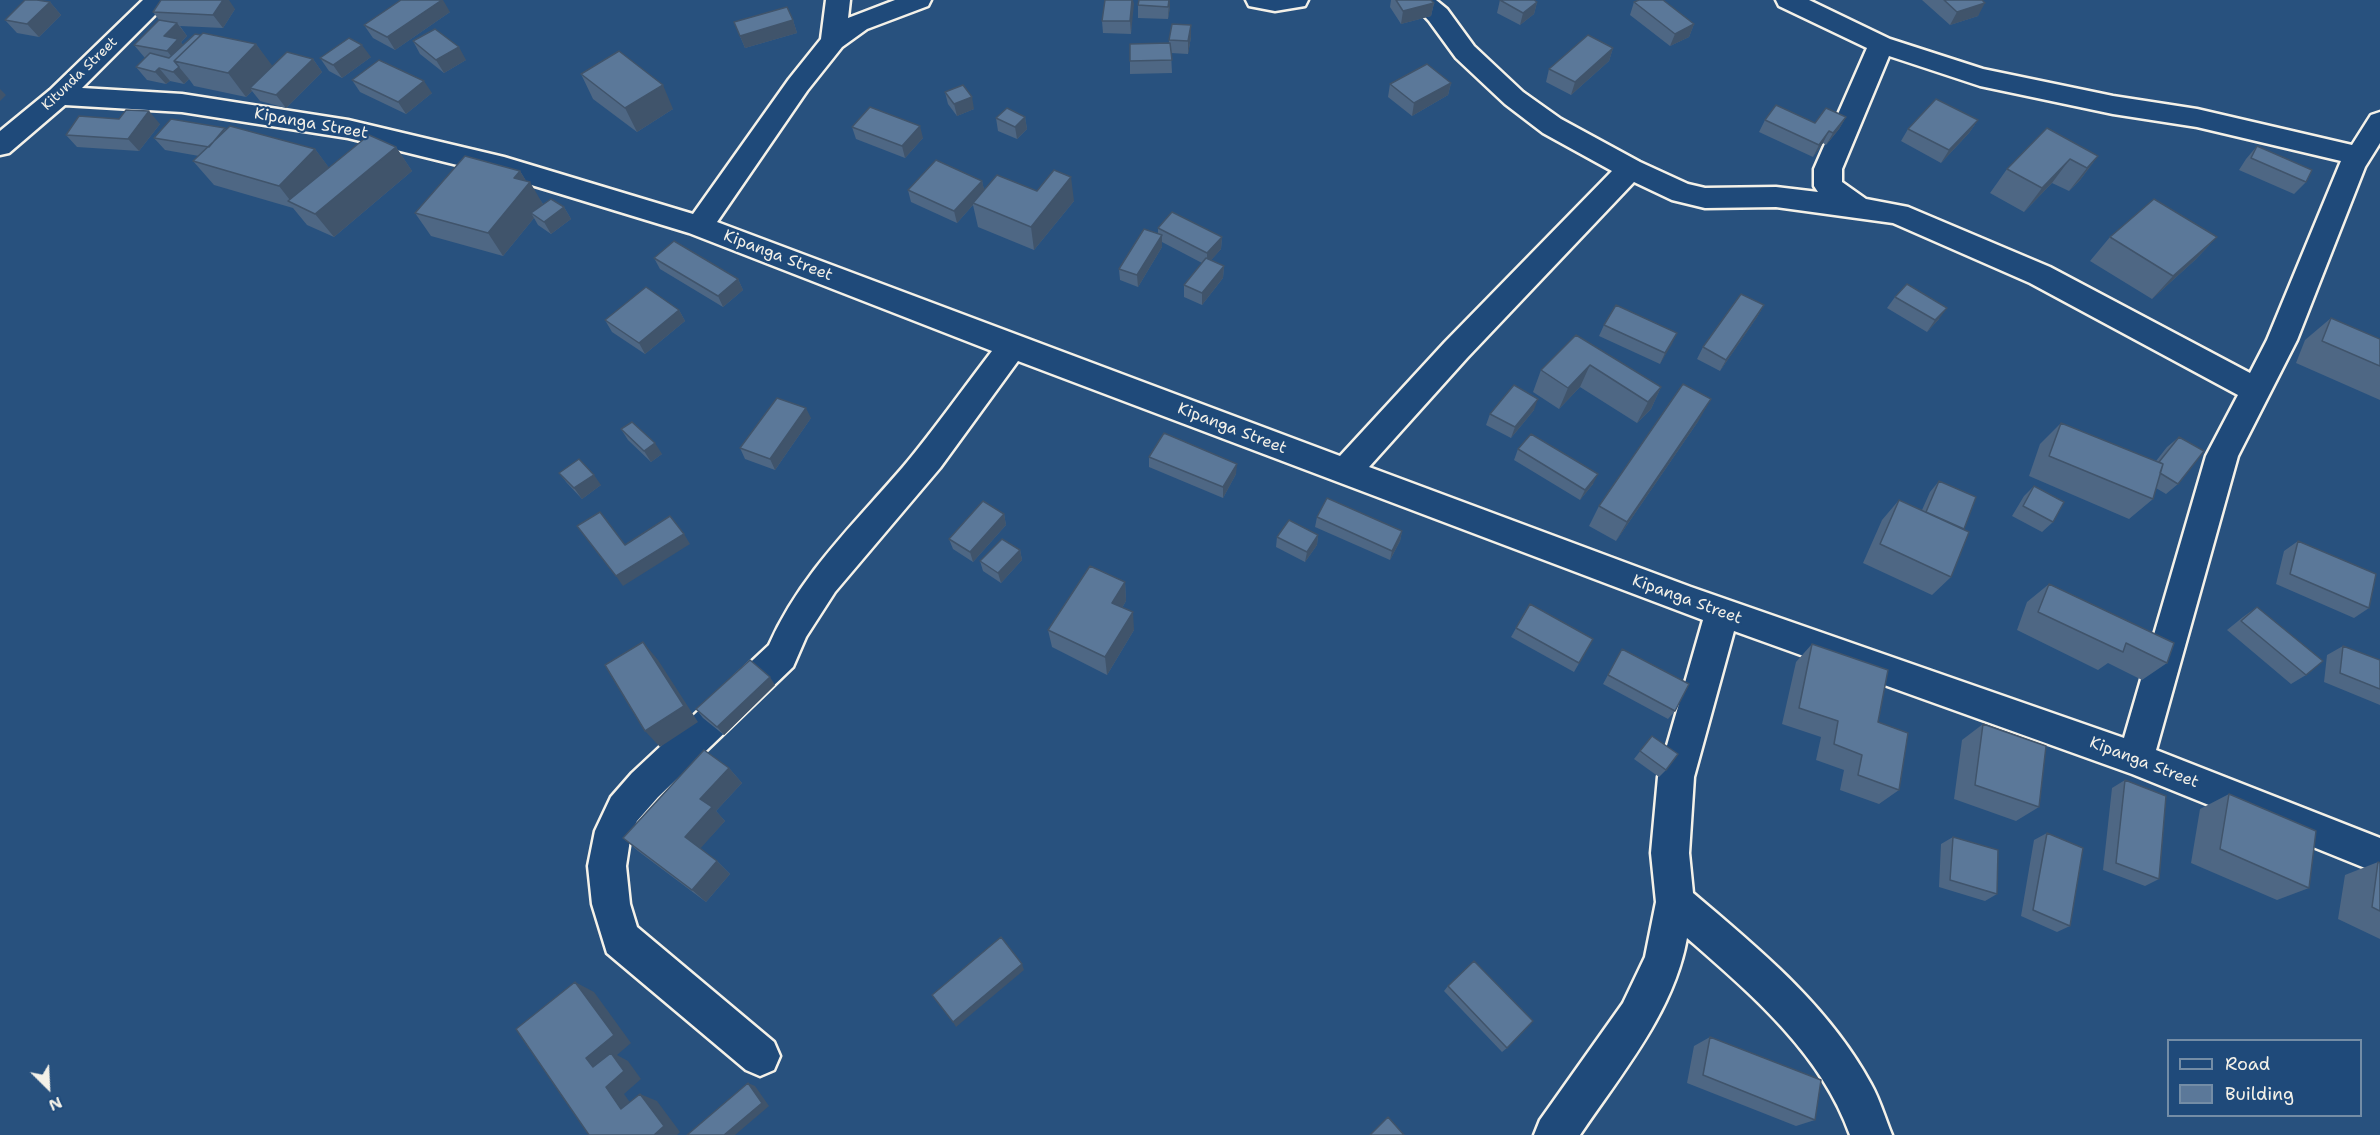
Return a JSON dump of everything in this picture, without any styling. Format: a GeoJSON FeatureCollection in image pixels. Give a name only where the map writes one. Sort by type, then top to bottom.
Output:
{"type":"FeatureCollection","features":[{"type":"Feature","properties":{"kind":"street","name":"Kitunda Street"},"geometry":{"type":"LineString","coordinates":[[0,146],[59,96],[109,45],[158,0]]}},
{"type":"Feature","properties":{"kind":"street"},"geometry":{"type":"LineString","coordinates":[[833,41],[838,0]]}},
{"type":"Feature","properties":{"kind":"street"},"geometry":{"type":"LineString","coordinates":[[699,226],[798,85],[833,41],[858,23],[919,0]]}},
{"type":"Feature","properties":{"kind":"street"},"geometry":{"type":"LineString","coordinates":[[1258,0],[1275,3],[1296,0]]}},
{"type":"Feature","properties":{"kind":"street"},"geometry":{"type":"LineString","coordinates":[[1421,0],[1438,15],[1465,52],[1514,98],[1552,126],[1630,169],[1682,193],[1706,198],[1776,196],[1898,214],[2040,275],[2257,391]]}},
{"type":"Feature","properties":{"kind":"street"},"geometry":{"type":"LineString","coordinates":[[1788,0],[1881,45],[1980,77],[2113,105],[2197,118],[2359,156]]}},
{"type":"Feature","properties":{"kind":"street"},"geometry":{"type":"LineString","coordinates":[[1862,208],[1832,190],[1826,180],[1828,170],[1881,45]]}},
{"type":"Feature","properties":{"kind":"street","name":"Kipanga Street"},"geometry":{"type":"LineString","coordinates":[[59,96],[183,103],[348,129],[504,167],[699,226],[1011,347],[1722,613],[2136,759],[2380,856]]}},
{"type":"Feature","properties":{"kind":"street"},"geometry":{"type":"LineString","coordinates":[[2136,759],[2222,456],[2282,340],[2352,166],[2380,121]]}},
{"type":"Feature","properties":{"kind":"street"},"geometry":{"type":"LineString","coordinates":[[1346,472],[1456,350],[1630,169]]}},
{"type":"Feature","properties":{"kind":"street"},"geometry":{"type":"LineString","coordinates":[[760,1056],[621,939],[611,904],[607,866],[613,831],[624,809],[645,785],[781,656],[791,628],[832,567],[916,474],[1011,347]]}},
{"type":"Feature","properties":{"kind":"street"},"geometry":{"type":"LineString","coordinates":[[1555,1135],[1637,1017],[1664,960],[1675,902],[1670,853],[1676,777],[1722,613]]}},
{"type":"Feature","properties":{"kind":"street"},"geometry":{"type":"LineString","coordinates":[[1675,902],[1756,974],[1813,1030],[1857,1097],[1871,1135]]}},
{"type":"Feature","properties":{"kind":"building"},"geometry":{"type":"Polygon","coordinates":[[[25,0],[50,2],[27,24],[5,20],[25,0]]]}},
{"type":"Feature","properties":{"kind":"building"},"geometry":{"type":"Polygon","coordinates":[[[161,0],[223,0],[213,15],[153,12],[161,0]]]}},
{"type":"Feature","properties":{"kind":"building"},"geometry":{"type":"Polygon","coordinates":[[[401,0],[442,0],[387,37],[364,25],[401,0]]]}},
{"type":"Feature","properties":{"kind":"building"},"geometry":{"type":"Polygon","coordinates":[[[1105,0],[1132,0],[1130,21],[1102,21],[1105,0]]]}},
{"type":"Feature","properties":{"kind":"building"},"geometry":{"type":"Polygon","coordinates":[[[1139,0],[1169,0],[1168,7],[1138,5],[1139,0]]]}},
{"type":"Feature","properties":{"kind":"building"},"geometry":{"type":"Polygon","coordinates":[[[1396,0],[1431,0],[1434,3],[1403,11],[1396,0]]]}},
{"type":"Feature","properties":{"kind":"building"},"geometry":{"type":"Polygon","coordinates":[[[1500,0],[1534,0],[1537,2],[1523,13],[1500,0]]]}},
{"type":"Feature","properties":{"kind":"building"},"geometry":{"type":"Polygon","coordinates":[[[1663,0],[1694,24],[1675,34],[1634,2],[1663,0]]]}},
{"type":"Feature","properties":{"kind":"building"},"geometry":{"type":"Polygon","coordinates":[[[1944,0],[1982,0],[1985,3],[1957,12],[1944,0]]]}},
{"type":"Feature","properties":{"kind":"building"},"geometry":{"type":"Polygon","coordinates":[[[787,7],[793,20],[740,36],[734,22],[787,7]]]}},
{"type":"Feature","properties":{"kind":"building"},"geometry":{"type":"Polygon","coordinates":[[[159,20],[177,23],[164,36],[178,39],[167,51],[134,45],[159,20]]]}},
{"type":"Feature","properties":{"kind":"building"},"geometry":{"type":"Polygon","coordinates":[[[1172,24],[1191,25],[1188,41],[1169,40],[1172,24]]]}},
{"type":"Feature","properties":{"kind":"building"},"geometry":{"type":"Polygon","coordinates":[[[435,29],[459,47],[436,60],[413,41],[435,29]]]}},
{"type":"Feature","properties":{"kind":"building"},"geometry":{"type":"Polygon","coordinates":[[[203,33],[256,44],[228,73],[174,61],[203,33]]]}},
{"type":"Feature","properties":{"kind":"building"},"geometry":{"type":"Polygon","coordinates":[[[195,34],[201,35],[174,61],[179,67],[173,72],[159,68],[155,72],[136,67],[150,53],[169,58],[195,34]]]}},
{"type":"Feature","properties":{"kind":"building"},"geometry":{"type":"Polygon","coordinates":[[[1588,35],[1613,48],[1575,82],[1549,69],[1588,35]]]}},
{"type":"Feature","properties":{"kind":"building"},"geometry":{"type":"Polygon","coordinates":[[[349,38],[362,45],[333,65],[320,58],[349,38]]]}},
{"type":"Feature","properties":{"kind":"building"},"geometry":{"type":"Polygon","coordinates":[[[1170,43],[1172,60],[1130,61],[1130,44],[1170,43]]]}},
{"type":"Feature","properties":{"kind":"building"},"geometry":{"type":"Polygon","coordinates":[[[619,51],[663,85],[625,108],[581,74],[619,51]]]}},
{"type":"Feature","properties":{"kind":"building"},"geometry":{"type":"Polygon","coordinates":[[[287,52],[313,59],[276,95],[250,88],[287,52]]]}},
{"type":"Feature","properties":{"kind":"building"},"geometry":{"type":"Polygon","coordinates":[[[379,60],[424,81],[398,102],[352,80],[379,60]]]}},
{"type":"Feature","properties":{"kind":"building"},"geometry":{"type":"Polygon","coordinates":[[[1427,64],[1451,83],[1414,103],[1390,84],[1427,64]]]}},
{"type":"Feature","properties":{"kind":"building"},"geometry":{"type":"Polygon","coordinates":[[[963,85],[972,97],[954,104],[945,92],[963,85]]]}},
{"type":"Feature","properties":{"kind":"building"},"geometry":{"type":"Polygon","coordinates":[[[1936,99],[1978,120],[1949,150],[1908,129],[1936,99]]]}},
{"type":"Feature","properties":{"kind":"building"},"geometry":{"type":"Polygon","coordinates":[[[1776,105],[1815,123],[1826,108],[1846,117],[1833,133],[1829,131],[1819,145],[1765,120],[1776,105]]]}},
{"type":"Feature","properties":{"kind":"building"},"geometry":{"type":"Polygon","coordinates":[[[870,107],[920,126],[902,146],[852,127],[870,107]]]}},
{"type":"Feature","properties":{"kind":"building"},"geometry":{"type":"Polygon","coordinates":[[[1007,108],[1025,117],[1015,127],[996,118],[1007,108]]]}},
{"type":"Feature","properties":{"kind":"building"},"geometry":{"type":"Polygon","coordinates":[[[126,110],[149,111],[128,139],[66,135],[79,116],[119,119],[126,110]]]}},
{"type":"Feature","properties":{"kind":"building"},"geometry":{"type":"Polygon","coordinates":[[[171,119],[225,128],[209,147],[154,138],[171,119]]]}},
{"type":"Feature","properties":{"kind":"building"},"geometry":{"type":"Polygon","coordinates":[[[230,126],[315,149],[279,186],[193,161],[230,126]]]}},
{"type":"Feature","properties":{"kind":"building"},"geometry":{"type":"Polygon","coordinates":[[[2047,128],[2098,156],[2087,168],[2070,159],[2042,188],[2007,169],[2047,128]]]}},
{"type":"Feature","properties":{"kind":"building"},"geometry":{"type":"Polygon","coordinates":[[[369,135],[396,147],[315,214],[288,201],[369,135]]]}},
{"type":"Feature","properties":{"kind":"building"},"geometry":{"type":"Polygon","coordinates":[[[2257,146],[2312,170],[2306,182],[2251,158],[2257,146]]]}},
{"type":"Feature","properties":{"kind":"building"},"geometry":{"type":"Polygon","coordinates":[[[465,156],[520,171],[514,178],[530,182],[488,233],[415,213],[465,156]]]}},
{"type":"Feature","properties":{"kind":"building"},"geometry":{"type":"Polygon","coordinates":[[[936,160],[982,181],[954,211],[908,190],[936,160]]]}},
{"type":"Feature","properties":{"kind":"building"},"geometry":{"type":"Polygon","coordinates":[[[1054,170],[1071,177],[1031,227],[973,203],[997,175],[1037,191],[1054,170]]]}},
{"type":"Feature","properties":{"kind":"building"},"geometry":{"type":"Polygon","coordinates":[[[551,199],[564,207],[544,222],[531,213],[551,199]]]}},
{"type":"Feature","properties":{"kind":"building"},"geometry":{"type":"Polygon","coordinates":[[[2154,199],[2217,237],[2173,276],[2110,237],[2154,199]]]}},
{"type":"Feature","properties":{"kind":"building"},"geometry":{"type":"Polygon","coordinates":[[[1172,212],[1222,237],[1207,253],[1158,228],[1172,212]]]}},
{"type":"Feature","properties":{"kind":"building"},"geometry":{"type":"Polygon","coordinates":[[[1144,229],[1162,235],[1137,275],[1119,269],[1144,229]]]}},
{"type":"Feature","properties":{"kind":"building"},"geometry":{"type":"Polygon","coordinates":[[[674,241],[738,279],[718,296],[654,258],[674,241]]]}},
{"type":"Feature","properties":{"kind":"building"},"geometry":{"type":"Polygon","coordinates":[[[1206,258],[1224,266],[1202,293],[1184,285],[1206,258]]]}},
{"type":"Feature","properties":{"kind":"building"},"geometry":{"type":"Polygon","coordinates":[[[1907,284],[1947,308],[1935,320],[1895,297],[1907,284]]]}},
{"type":"Feature","properties":{"kind":"building"},"geometry":{"type":"Polygon","coordinates":[[[646,287],[679,310],[639,343],[605,320],[646,287]]]}},
{"type":"Feature","properties":{"kind":"building"},"geometry":{"type":"Polygon","coordinates":[[[1741,294],[1764,305],[1726,360],[1703,347],[1741,294]]]}},
{"type":"Feature","properties":{"kind":"building"},"geometry":{"type":"Polygon","coordinates":[[[1616,305],[1677,333],[1665,353],[1604,325],[1616,305]]]}},
{"type":"Feature","properties":{"kind":"building"},"geometry":{"type":"Polygon","coordinates":[[[2331,318],[2380,339],[2380,366],[2322,341],[2331,318]]]}},
{"type":"Feature","properties":{"kind":"building"},"geometry":{"type":"Polygon","coordinates":[[[1576,335],[1661,387],[1648,402],[1590,365],[1568,388],[1541,370],[1576,335]]]}},
{"type":"Feature","properties":{"kind":"building"},"geometry":{"type":"Polygon","coordinates":[[[1683,384],[1711,399],[1627,522],[1599,506],[1683,384]]]}},
{"type":"Feature","properties":{"kind":"building"},"geometry":{"type":"Polygon","coordinates":[[[1514,385],[1538,399],[1515,427],[1490,414],[1514,385]]]}},
{"type":"Feature","properties":{"kind":"building"},"geometry":{"type":"Polygon","coordinates":[[[777,398],[806,408],[770,459],[740,448],[777,398]]]}},
{"type":"Feature","properties":{"kind":"building"},"geometry":{"type":"Polygon","coordinates":[[[632,422],[655,443],[644,451],[621,429],[632,422]]]}},
{"type":"Feature","properties":{"kind":"building"},"geometry":{"type":"Polygon","coordinates":[[[2061,423],[2163,464],[2153,499],[2049,456],[2061,423]]]}},
{"type":"Feature","properties":{"kind":"building"},"geometry":{"type":"Polygon","coordinates":[[[1164,433],[1237,464],[1223,487],[1149,457],[1164,433]]]}},
{"type":"Feature","properties":{"kind":"building"},"geometry":{"type":"Polygon","coordinates":[[[1531,434],[1598,474],[1585,490],[1518,449],[1531,434]]]}},
{"type":"Feature","properties":{"kind":"building"},"geometry":{"type":"Polygon","coordinates":[[[2179,437],[2204,451],[2178,484],[2160,473],[2163,464],[2159,462],[2179,437]]]}},
{"type":"Feature","properties":{"kind":"building"},"geometry":{"type":"Polygon","coordinates":[[[579,459],[594,475],[574,488],[559,473],[579,459]]]}},
{"type":"Feature","properties":{"kind":"building"},"geometry":{"type":"Polygon","coordinates":[[[1939,481],[1976,497],[1964,529],[1926,512],[1939,481]]]}},
{"type":"Feature","properties":{"kind":"building"},"geometry":{"type":"Polygon","coordinates":[[[2034,486],[2064,502],[2053,522],[2023,506],[2034,486]]]}},
{"type":"Feature","properties":{"kind":"building"},"geometry":{"type":"Polygon","coordinates":[[[1327,498],[1402,531],[1392,551],[1317,517],[1327,498]]]}},
{"type":"Feature","properties":{"kind":"building"},"geometry":{"type":"Polygon","coordinates":[[[1899,500],[1969,532],[1951,577],[1880,544],[1899,500]]]}},
{"type":"Feature","properties":{"kind":"building"},"geometry":{"type":"Polygon","coordinates":[[[983,501],[1004,514],[970,552],[949,539],[983,501]]]}},
{"type":"Feature","properties":{"kind":"building"},"geometry":{"type":"Polygon","coordinates":[[[600,512],[625,545],[670,516],[684,534],[616,576],[577,526],[600,512]]]}},
{"type":"Feature","properties":{"kind":"building"},"geometry":{"type":"Polygon","coordinates":[[[1289,520],[1318,535],[1307,552],[1277,537],[1289,520]]]}},
{"type":"Feature","properties":{"kind":"building"},"geometry":{"type":"Polygon","coordinates":[[[1002,539],[1020,550],[998,573],[980,561],[1002,539]]]}},
{"type":"Feature","properties":{"kind":"building"},"geometry":{"type":"Polygon","coordinates":[[[2298,541],[2376,574],[2369,608],[2290,574],[2298,541]]]}},
{"type":"Feature","properties":{"kind":"building"},"geometry":{"type":"Polygon","coordinates":[[[1090,566],[1125,582],[1112,603],[1133,612],[1105,657],[1048,630],[1090,566]]]}},
{"type":"Feature","properties":{"kind":"building"},"geometry":{"type":"Polygon","coordinates":[[[2049,584],[2174,643],[2167,663],[2126,643],[2123,652],[2038,612],[2049,584]]]}},
{"type":"Feature","properties":{"kind":"building"},"geometry":{"type":"Polygon","coordinates":[[[1530,604],[1593,639],[1579,663],[1516,628],[1530,604]]]}},
{"type":"Feature","properties":{"kind":"building"},"geometry":{"type":"Polygon","coordinates":[[[2257,607],[2323,661],[2306,675],[2241,621],[2257,607]]]}},
{"type":"Feature","properties":{"kind":"building"},"geometry":{"type":"Polygon","coordinates":[[[643,642],[684,706],[645,731],[605,665],[643,642]]]}},
{"type":"Feature","properties":{"kind":"building"},"geometry":{"type":"Polygon","coordinates":[[[1812,644],[1888,670],[1878,722],[1908,733],[1899,790],[1858,775],[1862,755],[1834,744],[1838,721],[1799,708],[1812,644]]]}},
{"type":"Feature","properties":{"kind":"building"},"geometry":{"type":"Polygon","coordinates":[[[2343,646],[2380,660],[2380,689],[2340,673],[2343,646]]]}},
{"type":"Feature","properties":{"kind":"building"},"geometry":{"type":"Polygon","coordinates":[[[1622,649],[1689,684],[1675,711],[1608,675],[1622,649]]]}},
{"type":"Feature","properties":{"kind":"building"},"geometry":{"type":"Polygon","coordinates":[[[750,660],[770,677],[717,727],[696,709],[750,660]]]}},
{"type":"Feature","properties":{"kind":"building"},"geometry":{"type":"Polygon","coordinates":[[[1983,724],[2046,746],[2039,807],[1975,785],[1983,724]]]}},
{"type":"Feature","properties":{"kind":"building"},"geometry":{"type":"Polygon","coordinates":[[[1652,736],[1678,754],[1666,770],[1640,751],[1652,736]]]}},
{"type":"Feature","properties":{"kind":"building"},"geometry":{"type":"Polygon","coordinates":[[[704,750],[729,768],[700,799],[712,807],[685,837],[717,861],[692,890],[623,838],[704,750]]]}},
{"type":"Feature","properties":{"kind":"building"},"geometry":{"type":"Polygon","coordinates":[[[2125,780],[2166,796],[2159,879],[2116,863],[2125,780]]]}},
{"type":"Feature","properties":{"kind":"building"},"geometry":{"type":"Polygon","coordinates":[[[2229,794],[2316,831],[2309,888],[2220,849],[2229,794]]]}},
{"type":"Feature","properties":{"kind":"building"},"geometry":{"type":"Polygon","coordinates":[[[2047,833],[2083,848],[2070,926],[2033,910],[2047,833]]]}},
{"type":"Feature","properties":{"kind":"building"},"geometry":{"type":"Polygon","coordinates":[[[1953,837],[1998,850],[1997,894],[1950,880],[1953,837]]]}},
{"type":"Feature","properties":{"kind":"building"},"geometry":{"type":"Polygon","coordinates":[[[2378,862],[2380,863],[2380,911],[2372,907],[2378,862]]]}},
{"type":"Feature","properties":{"kind":"building"},"geometry":{"type":"Polygon","coordinates":[[[1001,937],[1022,964],[953,1022],[932,995],[1001,937]]]}},
{"type":"Feature","properties":{"kind":"building"},"geometry":{"type":"Polygon","coordinates":[[[1474,961],[1533,1021],[1507,1048],[1448,986],[1474,961]]]}},
{"type":"Feature","properties":{"kind":"building"},"geometry":{"type":"Polygon","coordinates":[[[575,982],[614,1035],[586,1058],[593,1067],[611,1053],[624,1071],[606,1087],[621,1109],[640,1094],[664,1126],[654,1135],[589,1135],[516,1029],[575,982]]]}},
{"type":"Feature","properties":{"kind":"building"},"geometry":{"type":"Polygon","coordinates":[[[1710,1037],[1821,1080],[1815,1120],[1703,1075],[1710,1037]]]}},
{"type":"Feature","properties":{"kind":"building"},"geometry":{"type":"Polygon","coordinates":[[[748,1083],[762,1103],[724,1135],[687,1135],[748,1083]]]}},
{"type":"Feature","properties":{"kind":"building"},"geometry":{"type":"Polygon","coordinates":[[[1388,1117],[1404,1135],[1370,1135],[1388,1117]]]}}]}
